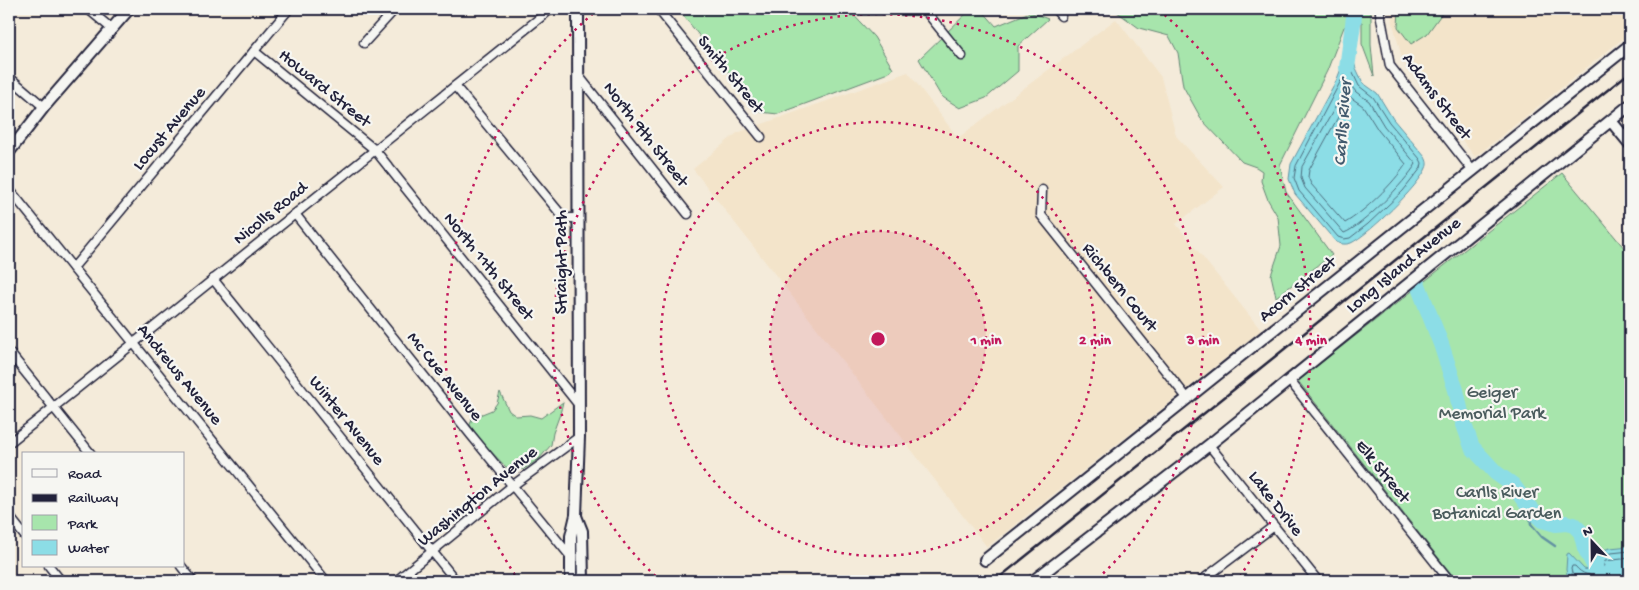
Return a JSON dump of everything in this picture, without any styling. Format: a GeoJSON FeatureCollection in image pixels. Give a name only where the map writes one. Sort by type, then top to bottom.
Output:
{"type":"FeatureCollection","features":[{"type":"Feature","properties":{"kind":"street"},"geometry":{"type":"LineString","coordinates":[[88,9],[112,29]]}},
{"type":"Feature","properties":{"kind":"street"},"geometry":{"type":"LineString","coordinates":[[9,152],[44,106],[129,9]]}},
{"type":"Feature","properties":{"kind":"street","name":"Locust Avenue"},"geometry":{"type":"LineString","coordinates":[[73,268],[289,9]]}},
{"type":"Feature","properties":{"kind":"street"},"geometry":{"type":"LineString","coordinates":[[364,43],[395,9]]}},
{"type":"Feature","properties":{"kind":"street","name":"Nicolls Road"},"geometry":{"type":"LineString","coordinates":[[9,443],[551,9]]}},
{"type":"Feature","properties":{"kind":"street","name":"Straight Path"},"geometry":{"type":"LineString","coordinates":[[571,581],[571,536],[576,515],[579,437],[578,9]]}},
{"type":"Feature","properties":{"kind":"street","name":"Smith Street"},"geometry":{"type":"LineString","coordinates":[[658,9],[761,137]]}},
{"type":"Feature","properties":{"kind":"street"},"geometry":{"type":"LineString","coordinates":[[924,9],[962,56]]}},
{"type":"Feature","properties":{"kind":"street"},"geometry":{"type":"LineString","coordinates":[[1055,9],[1061,16]]}},
{"type":"Feature","properties":{"kind":"street","name":"Adams Street"},"geometry":{"type":"LineString","coordinates":[[1380,9],[1390,66],[1473,171]]}},
{"type":"Feature","properties":{"kind":"street","name":"Acorn Street"},"geometry":{"type":"LineString","coordinates":[[986,560],[1630,45]]}},
{"type":"Feature","properties":{"kind":"street","name":"Howard Street"},"geometry":{"type":"LineString","coordinates":[[254,51],[375,150]]}},
{"type":"Feature","properties":{"kind":"street","name":"North 9th Street"},"geometry":{"type":"LineString","coordinates":[[578,75],[688,214]]}},
{"type":"Feature","properties":{"kind":"street"},"geometry":{"type":"LineString","coordinates":[[9,77],[44,106]]}},
{"type":"Feature","properties":{"kind":"street"},"geometry":{"type":"LineString","coordinates":[[455,86],[564,218],[578,218]]}},
{"type":"Feature","properties":{"kind":"street","name":"Long Island Avenue"},"geometry":{"type":"LineString","coordinates":[[1033,581],[1210,445],[1630,106]]}},
{"type":"Feature","properties":{"kind":"street"},"geometry":{"type":"LineString","coordinates":[[1611,120],[1630,144]]}},
{"type":"Feature","properties":{"kind":"street","name":"North 11th Street"},"geometry":{"type":"LineString","coordinates":[[375,150],[578,404]]}},
{"type":"Feature","properties":{"kind":"street","name":"Andrews Avenue"},"geometry":{"type":"LineString","coordinates":[[9,188],[326,581]]}},
{"type":"Feature","properties":{"kind":"street","name":"Richbern Court"},"geometry":{"type":"LineString","coordinates":[[1042,190],[1042,215],[1188,399]]}},
{"type":"Feature","properties":{"kind":"street","name":"Mc Cue Avenue"},"geometry":{"type":"LineString","coordinates":[[295,214],[571,557]]}},
{"type":"Feature","properties":{"kind":"street","name":"Winter Avenue"},"geometry":{"type":"LineString","coordinates":[[213,280],[456,581]]}},
{"type":"Feature","properties":{"kind":"street"},"geometry":{"type":"LineString","coordinates":[[9,352],[89,452]]}},
{"type":"Feature","properties":{"kind":"street","name":"Elk Street"},"geometry":{"type":"LineString","coordinates":[[1290,380],[1450,581]]}},
{"type":"Feature","properties":{"kind":"street","name":"Washington Avenue"},"geometry":{"type":"LineString","coordinates":[[396,581],[512,486],[579,437]]}},
{"type":"Feature","properties":{"kind":"street","name":"Lake Drive"},"geometry":{"type":"LineString","coordinates":[[1210,445],[1318,581]]}},
{"type":"Feature","properties":{"kind":"street","name":"Straight Path"},"geometry":{"type":"LineString","coordinates":[[576,515],[582,531],[583,581]]}},
{"type":"Feature","properties":{"kind":"street"},"geometry":{"type":"LineString","coordinates":[[9,516],[22,532]]}},
{"type":"Feature","properties":{"kind":"street"},"geometry":{"type":"LineString","coordinates":[[1202,581],[1274,526]]}},
{"type":"Feature","properties":{"kind":"street"},"geometry":{"type":"LineString","coordinates":[[51,568],[61,581]]}},
{"type":"Feature","properties":{"kind":"street"},"geometry":{"type":"LineString","coordinates":[[183,568],[193,581]]}},
{"type":"Feature","properties":{"kind":"shaded area"},"geometry":{"type":"Polygon","coordinates":[[[1394,9],[1630,9],[1630,33],[1475,157],[1403,62],[1390,12],[1394,9]]]}},
{"type":"Feature","properties":{"kind":"shaded area"},"geometry":{"type":"Polygon","coordinates":[[[1116,19],[1161,77],[1176,136],[1224,187],[1176,224],[1261,330],[987,547],[693,169],[737,133],[908,72],[958,138],[1116,19]]]}},
{"type":"Feature","properties":{"kind":"green space"},"geometry":{"type":"Polygon","coordinates":[[[678,9],[848,9],[874,37],[893,69],[888,73],[778,114],[760,112],[678,9]]]}},
{"type":"Feature","properties":{"kind":"green space"},"geometry":{"type":"Polygon","coordinates":[[[971,9],[981,9],[996,26],[1030,12],[1048,19],[1018,46],[1018,71],[986,98],[960,108],[941,96],[919,59],[971,9]]]}},
{"type":"Feature","properties":{"kind":"green space"},"geometry":{"type":"Polygon","coordinates":[[[1113,9],[1371,9],[1371,45],[1374,76],[1362,44],[1362,22],[1344,27],[1327,71],[1280,165],[1286,192],[1332,255],[1276,297],[1271,275],[1281,246],[1278,217],[1268,200],[1261,181],[1262,171],[1242,162],[1202,120],[1183,86],[1178,53],[1169,36],[1139,28],[1113,9]]]}},
{"type":"Feature","properties":{"kind":"green space"},"geometry":{"type":"Polygon","coordinates":[[[1399,9],[1445,9],[1427,34],[1411,44],[1398,27],[1399,9]]]}},
{"type":"Feature","properties":{"kind":"green space","name":"Geiger Memorial Park"},"geometry":{"type":"Polygon","coordinates":[[[1562,173],[1630,255],[1630,581],[1457,581],[1298,381],[1562,173]]]}},
{"type":"Feature","properties":{"kind":"green space"},"geometry":{"type":"Polygon","coordinates":[[[500,392],[509,411],[516,416],[530,415],[541,418],[563,402],[551,445],[539,459],[524,469],[516,470],[506,467],[480,440],[470,425],[472,418],[492,410],[497,403],[500,392]]]}},
{"type":"Feature","properties":{"kind":"water"},"geometry":{"type":"Polygon","coordinates":[[[1349,48],[1363,83],[1377,93],[1393,119],[1425,157],[1427,164],[1422,176],[1414,186],[1369,231],[1351,243],[1341,244],[1336,242],[1295,194],[1289,179],[1291,164],[1337,79],[1349,48]]]}},
{"type":"Feature","properties":{"kind":"water"},"geometry":{"type":"Polygon","coordinates":[[[1630,546],[1630,581],[1569,581],[1566,570],[1567,554],[1569,553],[1584,569],[1589,570],[1593,566],[1582,552],[1585,548],[1596,552],[1610,548],[1630,546]]]}},
{"type":"Feature","properties":{"kind":"waterway","name":"Carlls River"},"geometry":{"type":"LineString","coordinates":[[1347,68],[1355,9]]}},
{"type":"Feature","properties":{"kind":"waterway","name":"Carlls River"},"geometry":{"type":"LineString","coordinates":[[1418,285],[1441,344],[1472,447],[1496,473],[1513,485],[1529,507],[1542,520],[1556,524],[1566,523],[1574,525],[1581,532],[1585,548],[1602,581]]}},
{"type":"Feature","properties":{"kind":"waterway"},"geometry":{"type":"LineString","coordinates":[[1529,507],[1531,524],[1542,537],[1555,546]]}},
{"type":"Feature","properties":{"kind":"railway"},"geometry":{"type":"LineString","coordinates":[[995,581],[1630,72]]}},
{"type":"Feature","properties":{"kind":"park label","name":"Carlls River Botanical Garden"},"geometry":{"type":"Point","coordinates":[1497,503]}}]}
